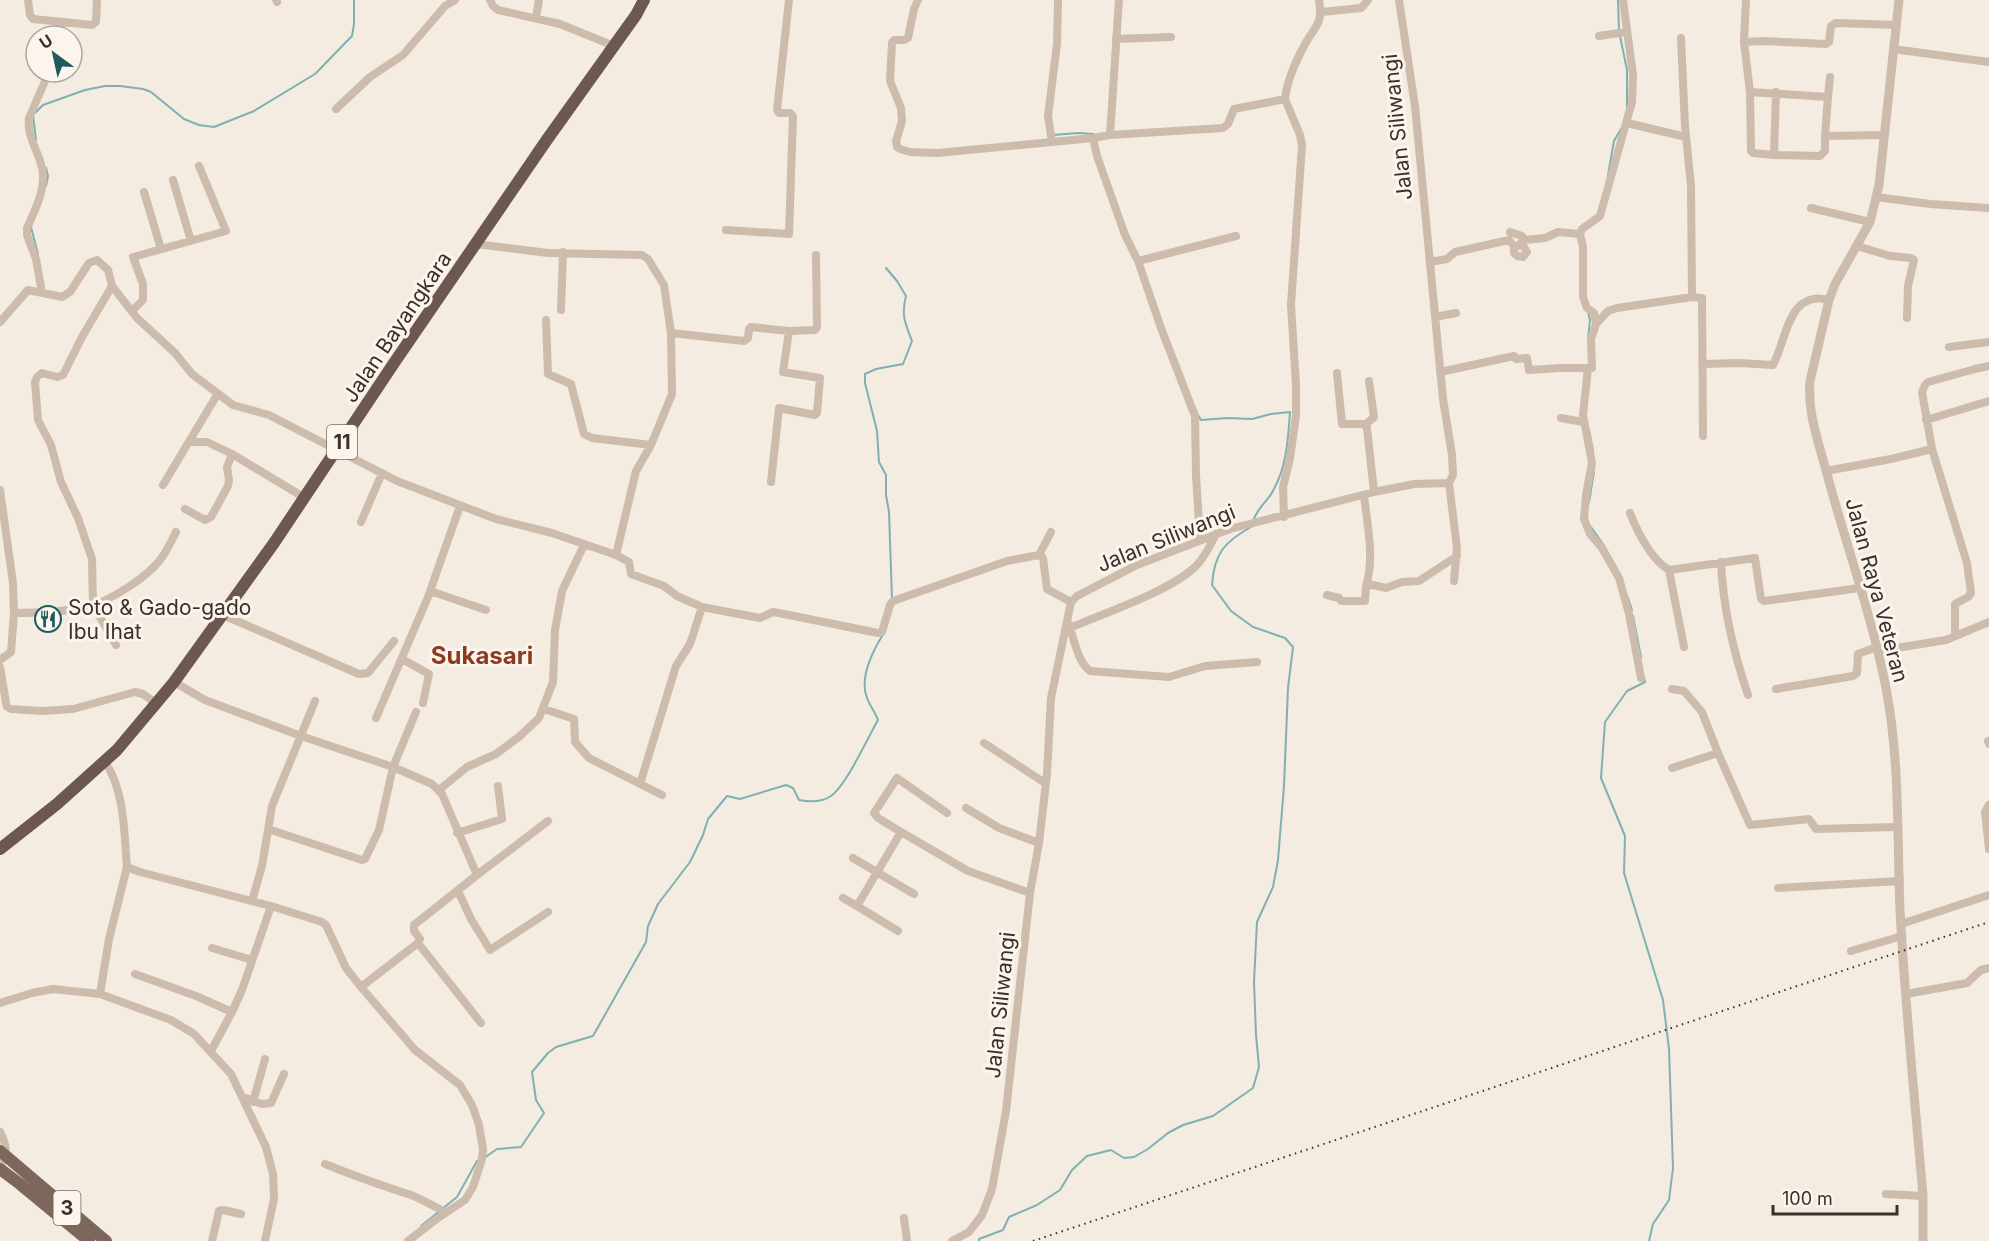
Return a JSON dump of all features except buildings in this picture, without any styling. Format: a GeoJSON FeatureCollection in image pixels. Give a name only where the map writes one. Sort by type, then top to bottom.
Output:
{"type":"FeatureCollection","features":[{"type":"Feature","properties":{"kind":"highway","name":"Jalan Bayangkara"},"geometry":{"type":"LineString","coordinates":[[0,849],[105,762],[174,682],[305,498],[394,363],[644,0]]}},
{"type":"Feature","properties":{"kind":"main road","name":"3"},"geometry":{"type":"LineString","coordinates":[[2,1161],[20,1184],[89,1241]]}},
{"type":"Feature","properties":{"kind":"main road","name":"3"},"geometry":{"type":"LineString","coordinates":[[2,1161],[106,1241]]}},
{"type":"Feature","properties":{"kind":"street"},"geometry":{"type":"LineString","coordinates":[[28,0],[33,20],[94,24],[97,0]]}},
{"type":"Feature","properties":{"kind":"street"},"geometry":{"type":"LineString","coordinates":[[336,109],[370,77],[403,55],[445,6],[455,0]]}},
{"type":"Feature","properties":{"kind":"street"},"geometry":{"type":"LineString","coordinates":[[490,0],[498,10],[560,24],[614,46]]}},
{"type":"Feature","properties":{"kind":"street"},"geometry":{"type":"LineString","coordinates":[[536,18],[539,0]]}},
{"type":"Feature","properties":{"kind":"street"},"geometry":{"type":"LineString","coordinates":[[726,230],[789,234],[793,116],[790,113],[779,113],[777,110],[789,0]]}},
{"type":"Feature","properties":{"kind":"street"},"geometry":{"type":"LineString","coordinates":[[918,0],[908,38],[894,40],[891,43],[890,81],[901,108],[902,121],[896,141],[900,150],[938,153],[1093,138],[1100,135],[1223,128],[1228,124],[1234,109],[1286,99]]}},
{"type":"Feature","properties":{"kind":"street"},"geometry":{"type":"LineString","coordinates":[[1052,142],[1048,116],[1057,44],[1058,0]]}},
{"type":"Feature","properties":{"kind":"street"},"geometry":{"type":"LineString","coordinates":[[1110,135],[1119,0]]}},
{"type":"Feature","properties":{"kind":"street"},"geometry":{"type":"LineString","coordinates":[[1284,516],[1283,487],[1296,416],[1291,305],[1302,145],[1286,99],[1287,90],[1303,49],[1318,27],[1322,12],[1319,0]]}},
{"type":"Feature","properties":{"kind":"street"},"geometry":{"type":"LineString","coordinates":[[1322,12],[1361,8],[1368,0]]}},
{"type":"Feature","properties":{"kind":"street","name":"Jalan Siliwangi"},"geometry":{"type":"LineString","coordinates":[[952,1241],[975,1226],[992,1189],[1006,1111],[1030,893],[1039,843],[1052,698],[1056,671],[1069,624],[1071,602],[1077,596],[1137,565],[1216,534],[1374,492],[1414,484],[1449,483],[1453,475],[1440,372],[1415,106],[1399,0]]}},
{"type":"Feature","properties":{"kind":"street"},"geometry":{"type":"LineString","coordinates":[[1596,324],[1594,313],[1587,308],[1583,297],[1583,247],[1580,234],[1582,229],[1600,216],[1632,102],[1633,82],[1623,0]]}},
{"type":"Feature","properties":{"kind":"street"},"geometry":{"type":"LineString","coordinates":[[1746,0],[1744,42],[1750,92],[1751,152],[1774,155],[1823,155],[1830,77]]}},
{"type":"Feature","properties":{"kind":"street","name":"Jalan Raya Veteran"},"geometry":{"type":"LineString","coordinates":[[1899,0],[1876,197],[1870,222],[1835,284],[1829,300],[1809,392],[1812,418],[1826,471],[1877,649],[1896,757],[1901,924],[1923,1196],[1923,1241]]}},
{"type":"Feature","properties":{"kind":"street"},"geometry":{"type":"LineString","coordinates":[[1744,42],[1826,44],[1829,42],[1831,26],[1836,23],[1896,25]]}},
{"type":"Feature","properties":{"kind":"street"},"geometry":{"type":"LineString","coordinates":[[1599,36],[1626,33]]}},
{"type":"Feature","properties":{"kind":"street"},"geometry":{"type":"LineString","coordinates":[[1116,39],[1171,37]]}},
{"type":"Feature","properties":{"kind":"street"},"geometry":{"type":"LineString","coordinates":[[1681,38],[1691,186],[1692,297]]}},
{"type":"Feature","properties":{"kind":"street"},"geometry":{"type":"LineString","coordinates":[[1893,49],[1989,62]]}},
{"type":"Feature","properties":{"kind":"street"},"geometry":{"type":"LineString","coordinates":[[42,293],[27,228],[44,181],[28,125],[44,84]]}},
{"type":"Feature","properties":{"kind":"street"},"geometry":{"type":"LineString","coordinates":[[1750,92],[1828,97]]}},
{"type":"Feature","properties":{"kind":"street"},"geometry":{"type":"LineString","coordinates":[[1774,155],[1776,92]]}},
{"type":"Feature","properties":{"kind":"street"},"geometry":{"type":"LineString","coordinates":[[1627,123],[1686,137]]}},
{"type":"Feature","properties":{"kind":"street"},"geometry":{"type":"LineString","coordinates":[[1825,136],[1884,135]]}},
{"type":"Feature","properties":{"kind":"street"},"geometry":{"type":"LineString","coordinates":[[1093,138],[1097,156],[1125,235],[1138,261],[1195,416],[1200,540]]}},
{"type":"Feature","properties":{"kind":"street"},"geometry":{"type":"LineString","coordinates":[[132,311],[143,300],[143,284],[133,257],[226,231],[199,166]]}},
{"type":"Feature","properties":{"kind":"street"},"geometry":{"type":"LineString","coordinates":[[173,180],[191,241]]}},
{"type":"Feature","properties":{"kind":"street"},"geometry":{"type":"LineString","coordinates":[[144,192],[161,249]]}},
{"type":"Feature","properties":{"kind":"street"},"geometry":{"type":"LineString","coordinates":[[1876,197],[1989,208]]}},
{"type":"Feature","properties":{"kind":"street"},"geometry":{"type":"LineString","coordinates":[[1811,208],[1870,222]]}},
{"type":"Feature","properties":{"kind":"street"},"geometry":{"type":"LineString","coordinates":[[1510,232],[1522,236],[1520,243]]}},
{"type":"Feature","properties":{"kind":"street"},"geometry":{"type":"LineString","coordinates":[[1430,262],[1447,259],[1453,253],[1478,246],[1509,240],[1520,243],[1545,238],[1558,232],[1580,234]]}},
{"type":"Feature","properties":{"kind":"street"},"geometry":{"type":"LineString","coordinates":[[1138,261],[1236,236]]}},
{"type":"Feature","properties":{"kind":"street"},"geometry":{"type":"LineString","coordinates":[[476,244],[548,253],[645,256],[664,285],[671,333],[672,394],[651,445],[636,471],[616,555]]}},
{"type":"Feature","properties":{"kind":"street"},"geometry":{"type":"LineString","coordinates":[[1857,246],[1890,256],[1914,260],[1908,285],[1906,318]]}},
{"type":"Feature","properties":{"kind":"street"},"geometry":{"type":"LineString","coordinates":[[561,310],[563,252]]}},
{"type":"Feature","properties":{"kind":"street"},"geometry":{"type":"LineString","coordinates":[[671,333],[744,341],[748,338],[751,327],[789,331],[815,330],[817,327],[816,255]]}},
{"type":"Feature","properties":{"kind":"street"},"geometry":{"type":"LineString","coordinates":[[0,322],[28,290],[66,296],[89,263],[95,260],[102,263],[108,270],[112,286],[132,311],[175,353],[192,374],[233,405],[268,415],[398,481],[460,506],[496,519],[552,533],[616,555],[629,562],[631,574],[664,586],[677,596],[702,607],[760,618],[773,612],[879,633],[885,626],[893,601],[1006,561],[1039,555]]}},
{"type":"Feature","properties":{"kind":"street"},"geometry":{"type":"LineString","coordinates":[[112,286],[63,375],[57,377],[42,373],[35,382],[38,420],[51,445],[61,482],[78,518],[92,559],[93,604],[116,645]]}},
{"type":"Feature","properties":{"kind":"street"},"geometry":{"type":"LineString","coordinates":[[1641,678],[1629,614],[1619,578],[1602,548],[1590,534],[1584,519],[1592,463],[1583,421],[1590,368],[1591,339],[1596,324],[1608,311],[1692,297],[1701,298],[1703,301],[1703,436]]}},
{"type":"Feature","properties":{"kind":"street"},"geometry":{"type":"LineString","coordinates":[[1703,364],[1739,363],[1771,366],[1790,322],[1804,301],[1817,297],[1829,300]]}},
{"type":"Feature","properties":{"kind":"street"},"geometry":{"type":"LineString","coordinates":[[1435,317],[1456,313]]}},
{"type":"Feature","properties":{"kind":"street"},"geometry":{"type":"LineString","coordinates":[[546,320],[547,372],[549,376],[571,384],[584,434],[592,438],[651,445]]}},
{"type":"Feature","properties":{"kind":"street"},"geometry":{"type":"LineString","coordinates":[[771,482],[779,408],[817,414],[820,378],[783,372],[789,331]]}},
{"type":"Feature","properties":{"kind":"street"},"geometry":{"type":"LineString","coordinates":[[1949,347],[1989,342]]}},
{"type":"Feature","properties":{"kind":"street"},"geometry":{"type":"LineString","coordinates":[[1440,372],[1514,356],[1516,359],[1527,358],[1529,370],[1590,368]]}},
{"type":"Feature","properties":{"kind":"street"},"geometry":{"type":"LineString","coordinates":[[1955,636],[1955,604],[1971,593],[1967,563],[1932,449],[1922,392],[1928,382],[1989,366]]}},
{"type":"Feature","properties":{"kind":"street"},"geometry":{"type":"LineString","coordinates":[[1337,373],[1342,422],[1345,424],[1365,425],[1374,417],[1369,381]]}},
{"type":"Feature","properties":{"kind":"street"},"geometry":{"type":"LineString","coordinates":[[163,485],[218,394]]}},
{"type":"Feature","properties":{"kind":"street"},"geometry":{"type":"LineString","coordinates":[[1926,420],[1989,401]]}},
{"type":"Feature","properties":{"kind":"street"},"geometry":{"type":"LineString","coordinates":[[1564,418],[1583,421]]}},
{"type":"Feature","properties":{"kind":"street"},"geometry":{"type":"LineString","coordinates":[[1365,425],[1374,492]]}},
{"type":"Feature","properties":{"kind":"street"},"geometry":{"type":"LineString","coordinates":[[189,442],[207,442],[232,454],[305,498]]}},
{"type":"Feature","properties":{"kind":"street"},"geometry":{"type":"LineString","coordinates":[[1826,471],[1932,449]]}},
{"type":"Feature","properties":{"kind":"street"},"geometry":{"type":"LineString","coordinates":[[185,509],[205,520],[211,517],[228,486],[227,467],[232,454]]}},
{"type":"Feature","properties":{"kind":"street"},"geometry":{"type":"LineString","coordinates":[[361,522],[382,473]]}},
{"type":"Feature","properties":{"kind":"street"},"geometry":{"type":"LineString","coordinates":[[1449,483],[1456,534],[1457,556],[1454,581]]}},
{"type":"Feature","properties":{"kind":"street"},"geometry":{"type":"LineString","coordinates":[[0,489],[13,583],[14,613],[10,652],[0,660]]}},
{"type":"Feature","properties":{"kind":"street"},"geometry":{"type":"LineString","coordinates":[[1328,595],[1341,601],[1365,601],[1370,573],[1369,536],[1364,495]]}},
{"type":"Feature","properties":{"kind":"street"},"geometry":{"type":"LineString","coordinates":[[376,718],[430,591],[460,506]]}},
{"type":"Feature","properties":{"kind":"street"},"geometry":{"type":"LineString","coordinates":[[1630,513],[1643,539],[1663,566],[1670,570],[1755,558],[1761,599],[1764,601],[1860,588]]}},
{"type":"Feature","properties":{"kind":"street"},"geometry":{"type":"LineString","coordinates":[[14,613],[37,613],[93,604],[133,583],[153,568],[168,550],[176,532]]}},
{"type":"Feature","properties":{"kind":"street"},"geometry":{"type":"LineString","coordinates":[[1039,555],[1051,532]]}},
{"type":"Feature","properties":{"kind":"street"},"geometry":{"type":"LineString","coordinates":[[1216,534],[1205,556],[1179,579],[1160,589],[1069,624],[1085,667],[1090,671],[1169,677],[1205,666],[1257,662]]}},
{"type":"Feature","properties":{"kind":"street"},"geometry":{"type":"LineString","coordinates":[[439,790],[462,769],[496,754],[539,718],[553,681],[555,630],[562,591],[584,545]]}},
{"type":"Feature","properties":{"kind":"street"},"geometry":{"type":"LineString","coordinates":[[1039,555],[1043,558],[1047,589],[1071,602]]}},
{"type":"Feature","properties":{"kind":"street"},"geometry":{"type":"LineString","coordinates":[[1366,586],[1386,588],[1402,582],[1419,581],[1457,556]]}},
{"type":"Feature","properties":{"kind":"street"},"geometry":{"type":"LineString","coordinates":[[1721,562],[1725,611],[1737,663],[1748,695]]}},
{"type":"Feature","properties":{"kind":"street"},"geometry":{"type":"LineString","coordinates":[[1670,570],[1684,647]]}},
{"type":"Feature","properties":{"kind":"street"},"geometry":{"type":"LineString","coordinates":[[430,591],[486,610]]}},
{"type":"Feature","properties":{"kind":"street"},"geometry":{"type":"LineString","coordinates":[[640,784],[676,666],[690,644],[702,607]]}},
{"type":"Feature","properties":{"kind":"street"},"geometry":{"type":"LineString","coordinates":[[223,615],[359,674],[368,673],[394,641]]}},
{"type":"Feature","properties":{"kind":"street"},"geometry":{"type":"LineString","coordinates":[[1776,689],[1856,674],[1858,654],[1877,649],[1935,642],[1989,622]]}},
{"type":"Feature","properties":{"kind":"street"},"geometry":{"type":"LineString","coordinates":[[402,658],[429,674],[423,702]]}},
{"type":"Feature","properties":{"kind":"street"},"geometry":{"type":"LineString","coordinates":[[0,667],[6,703],[11,709],[42,711],[73,709],[135,692],[143,694],[157,704]]}},
{"type":"Feature","properties":{"kind":"street"},"geometry":{"type":"LineString","coordinates":[[174,682],[205,700],[427,781],[439,790],[444,798],[457,833],[477,875]]}},
{"type":"Feature","properties":{"kind":"street"},"geometry":{"type":"LineString","coordinates":[[1672,689],[1684,691],[1702,712],[1750,825],[1809,819],[1816,829],[1897,827]]}},
{"type":"Feature","properties":{"kind":"street"},"geometry":{"type":"LineString","coordinates":[[252,901],[262,866],[272,806],[315,701]]}},
{"type":"Feature","properties":{"kind":"street"},"geometry":{"type":"LineString","coordinates":[[544,709],[574,719],[575,742],[589,758],[662,795]]}},
{"type":"Feature","properties":{"kind":"street"},"geometry":{"type":"LineString","coordinates":[[268,829],[362,860],[365,859],[379,830],[393,767],[416,712]]}},
{"type":"Feature","properties":{"kind":"street"},"geometry":{"type":"LineString","coordinates":[[984,743],[1046,783]]}},
{"type":"Feature","properties":{"kind":"street"},"geometry":{"type":"LineString","coordinates":[[1672,768],[1718,753]]}},
{"type":"Feature","properties":{"kind":"street"},"geometry":{"type":"LineString","coordinates":[[100,994],[109,939],[128,867],[119,794],[112,771],[105,762]]}},
{"type":"Feature","properties":{"kind":"street"},"geometry":{"type":"LineString","coordinates":[[947,813],[897,778],[874,813],[878,818],[968,871],[1030,893]]}},
{"type":"Feature","properties":{"kind":"street"},"geometry":{"type":"LineString","coordinates":[[457,833],[501,820],[498,786]]}},
{"type":"Feature","properties":{"kind":"street"},"geometry":{"type":"LineString","coordinates":[[1989,805],[1985,812],[1989,849]]}},
{"type":"Feature","properties":{"kind":"street"},"geometry":{"type":"LineString","coordinates":[[966,808],[999,828],[1039,843]]}},
{"type":"Feature","properties":{"kind":"street"},"geometry":{"type":"LineString","coordinates":[[361,987],[418,943],[420,939],[414,931],[414,925],[548,821]]}},
{"type":"Feature","properties":{"kind":"street"},"geometry":{"type":"LineString","coordinates":[[856,906],[901,832]]}},
{"type":"Feature","properties":{"kind":"street"},"geometry":{"type":"LineString","coordinates":[[853,858],[914,894]]}},
{"type":"Feature","properties":{"kind":"street"},"geometry":{"type":"LineString","coordinates":[[128,867],[324,923],[346,968],[361,987],[415,1050],[460,1085],[472,1105],[479,1125],[483,1149],[482,1159],[473,1186],[465,1200],[408,1241]]}},
{"type":"Feature","properties":{"kind":"street"},"geometry":{"type":"LineString","coordinates":[[1778,888],[1900,881]]}},
{"type":"Feature","properties":{"kind":"street"},"geometry":{"type":"LineString","coordinates":[[458,891],[471,919],[490,950],[548,912]]}},
{"type":"Feature","properties":{"kind":"street"},"geometry":{"type":"LineString","coordinates":[[1901,924],[1989,895]]}},
{"type":"Feature","properties":{"kind":"street"},"geometry":{"type":"LineString","coordinates":[[843,898],[898,931]]}},
{"type":"Feature","properties":{"kind":"street"},"geometry":{"type":"LineString","coordinates":[[211,1051],[242,990],[271,906]]}},
{"type":"Feature","properties":{"kind":"street"},"geometry":{"type":"LineString","coordinates":[[1851,951],[1902,936]]}},
{"type":"Feature","properties":{"kind":"street"},"geometry":{"type":"LineString","coordinates":[[418,943],[481,1023]]}},
{"type":"Feature","properties":{"kind":"street"},"geometry":{"type":"LineString","coordinates":[[212,948],[252,960]]}},
{"type":"Feature","properties":{"kind":"street"},"geometry":{"type":"LineString","coordinates":[[1906,994],[1967,984],[1981,970],[1989,968]]}},
{"type":"Feature","properties":{"kind":"street"},"geometry":{"type":"LineString","coordinates":[[135,974],[232,1012]]}},
{"type":"Feature","properties":{"kind":"street"},"geometry":{"type":"LineString","coordinates":[[0,1003],[53,989],[100,994],[179,1023],[194,1034],[231,1074],[266,1147],[273,1174],[274,1199],[265,1241]]}},
{"type":"Feature","properties":{"kind":"street"},"geometry":{"type":"LineString","coordinates":[[253,1102],[265,1059]]}},
{"type":"Feature","properties":{"kind":"street"},"geometry":{"type":"LineString","coordinates":[[243,1098],[262,1104],[273,1102],[284,1074]]}},
{"type":"Feature","properties":{"kind":"street"},"geometry":{"type":"LineString","coordinates":[[0,1132],[6,1145],[2,1161]]}},
{"type":"Feature","properties":{"kind":"street"},"geometry":{"type":"LineString","coordinates":[[325,1164],[398,1192],[410,1194],[446,1212]]}},
{"type":"Feature","properties":{"kind":"street"},"geometry":{"type":"LineString","coordinates":[[1886,1194],[1923,1196]]}},
{"type":"Feature","properties":{"kind":"street"},"geometry":{"type":"LineString","coordinates":[[212,1241],[219,1211],[241,1214]]}},
{"type":"Feature","properties":{"kind":"street"},"geometry":{"type":"LineString","coordinates":[[904,1218],[907,1241]]}},
{"type":"Feature","properties":{"kind":"waterway"},"geometry":{"type":"LineString","coordinates":[[36,140],[33,115],[43,105],[85,90],[105,86],[120,86],[151,92],[184,119],[199,125],[214,127],[254,111],[315,74],[352,36],[354,0]]}},
{"type":"Feature","properties":{"kind":"waterway"},"geometry":{"type":"LineString","coordinates":[[1618,0],[1619,30]]}},
{"type":"Feature","properties":{"kind":"waterway"},"geometry":{"type":"LineString","coordinates":[[1620,36],[1627,70],[1627,107]]}},
{"type":"Feature","properties":{"kind":"waterway"},"geometry":{"type":"LineString","coordinates":[[1608,175],[1614,141],[1621,129]]}},
{"type":"Feature","properties":{"kind":"waterway"},"geometry":{"type":"LineString","coordinates":[[1052,135],[1079,133],[1093,134],[1093,136]]}},
{"type":"Feature","properties":{"kind":"waterway"},"geometry":{"type":"LineString","coordinates":[[46,168],[48,176],[46,186]]}},
{"type":"Feature","properties":{"kind":"waterway"},"geometry":{"type":"LineString","coordinates":[[31,227],[38,254]]}},
{"type":"Feature","properties":{"kind":"waterway"},"geometry":{"type":"LineString","coordinates":[[886,268],[906,296],[904,319],[912,341],[903,364],[876,369],[865,374],[865,383],[877,431],[879,462],[886,475],[892,599]]}},
{"type":"Feature","properties":{"kind":"waterway"},"geometry":{"type":"LineString","coordinates":[[1588,312],[1590,320],[1588,339]]}},
{"type":"Feature","properties":{"kind":"waterway"},"geometry":{"type":"LineString","coordinates":[[1198,415],[1201,420],[1252,419],[1290,412],[1286,452],[1278,482],[1253,522]]}},
{"type":"Feature","properties":{"kind":"waterway"},"geometry":{"type":"LineString","coordinates":[[1589,430],[1593,451]]}},
{"type":"Feature","properties":{"kind":"waterway"},"geometry":{"type":"LineString","coordinates":[[1589,502],[1594,472]]}},
{"type":"Feature","properties":{"kind":"waterway"},"geometry":{"type":"LineString","coordinates":[[979,1241],[979,1239],[1003,1230],[1009,1217],[1037,1205],[1060,1190],[1072,1170],[1087,1156],[1111,1150],[1124,1158],[1134,1157],[1183,1125],[1213,1116],[1253,1088],[1259,1067],[1254,982],[1257,922],[1273,887],[1278,860],[1288,688],[1293,647],[1285,638],[1253,627],[1231,611],[1212,585],[1215,565],[1222,550],[1234,538],[1251,527]]}},
{"type":"Feature","properties":{"kind":"waterway"},"geometry":{"type":"LineString","coordinates":[[1591,527],[1605,547]]}},
{"type":"Feature","properties":{"kind":"waterway"},"geometry":{"type":"LineString","coordinates":[[1628,598],[1632,610]]}},
{"type":"Feature","properties":{"kind":"waterway"},"geometry":{"type":"LineString","coordinates":[[1633,616],[1641,657]]}},
{"type":"Feature","properties":{"kind":"waterway"},"geometry":{"type":"LineString","coordinates":[[484,1158],[497,1149],[521,1147],[544,1113],[536,1100],[532,1072],[556,1047],[593,1036],[646,942],[648,926],[658,904],[690,862],[708,819],[727,796],[740,799],[786,785],[793,788],[799,800],[815,801],[831,796],[844,782],[878,720],[867,698],[865,682],[872,656],[884,633]]}},
{"type":"Feature","properties":{"kind":"waterway"},"geometry":{"type":"LineString","coordinates":[[1644,677],[1645,682],[1627,691],[1605,722],[1601,778],[1625,836],[1624,873],[1663,1000],[1669,1049],[1673,1168],[1669,1200],[1653,1224],[1649,1241]]}},
{"type":"Feature","properties":{"kind":"waterway"},"geometry":{"type":"LineString","coordinates":[[421,1226],[457,1197],[479,1160]]}},
{"type":"Feature","properties":{"kind":"railway"},"geometry":{"type":"LineString","coordinates":[[1033,1241],[1989,922]]}},
{"type":"Feature","properties":{"kind":"place","name":"Soto & Gado-gado Ibu Ihat"},"geometry":{"type":"Point","coordinates":[48,619]}},
{"type":"Feature","properties":{"kind":"district","name":"Sukasari"},"geometry":{"type":"Point","coordinates":[482,655]}}]}
